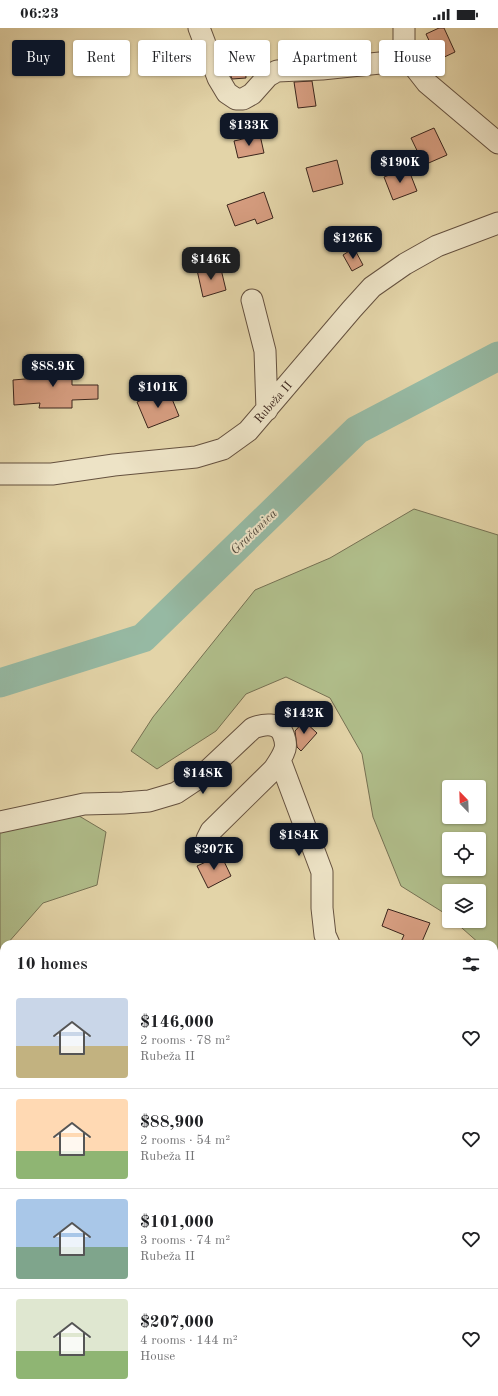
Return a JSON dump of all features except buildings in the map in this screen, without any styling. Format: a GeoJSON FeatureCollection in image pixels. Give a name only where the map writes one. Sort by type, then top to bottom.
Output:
{"type":"FeatureCollection","features":[{"type":"Feature","properties":{"kind":"street"},"geometry":{"type":"LineString","coordinates":[[199,28],[218,78],[227,93],[236,99],[243,99],[252,94],[268,76],[277,71],[322,69],[379,63]]}},
{"type":"Feature","properties":{"kind":"street"},"geometry":{"type":"LineString","coordinates":[[404,28],[404,40]]}},
{"type":"Feature","properties":{"kind":"street"},"geometry":{"type":"LineString","coordinates":[[422,76],[427,83],[498,143]]}},
{"type":"Feature","properties":{"kind":"street","name":"Rubeža II"},"geometry":{"type":"LineString","coordinates":[[0,474],[52,474],[114,465],[196,457],[223,449],[248,431],[372,287],[405,264],[437,246],[498,223]]}},
{"type":"Feature","properties":{"kind":"street"},"geometry":{"type":"LineString","coordinates":[[252,300],[265,351],[267,410]]}},
{"type":"Feature","properties":{"kind":"street"},"geometry":{"type":"LineString","coordinates":[[0,822],[84,804],[149,801],[176,793],[203,775],[253,728],[263,725],[276,726],[281,730],[284,738],[285,748],[280,760],[274,769],[211,831],[207,839]]}},
{"type":"Feature","properties":{"kind":"street"},"geometry":{"type":"LineString","coordinates":[[280,760],[322,872],[324,934],[328,940]]}},
{"type":"Feature","properties":{"kind":"green space"},"geometry":{"type":"Polygon","coordinates":[[[414,509],[498,535],[498,940],[475,940],[462,928],[486,928],[486,884],[442,884],[442,912],[401,886],[373,817],[362,754],[330,698],[286,677],[246,694],[216,731],[157,769],[131,751],[153,717],[255,590],[330,558],[414,509]]]}},
{"type":"Feature","properties":{"kind":"green space"},"geometry":{"type":"Polygon","coordinates":[[[54,801],[106,832],[97,885],[43,903],[11,940],[0,940],[0,812],[54,801]]]}},
{"type":"Feature","properties":{"kind":"waterway","name":"Gračanica"},"geometry":{"type":"LineString","coordinates":[[0,683],[143,638],[357,430],[498,356]]}}]}
